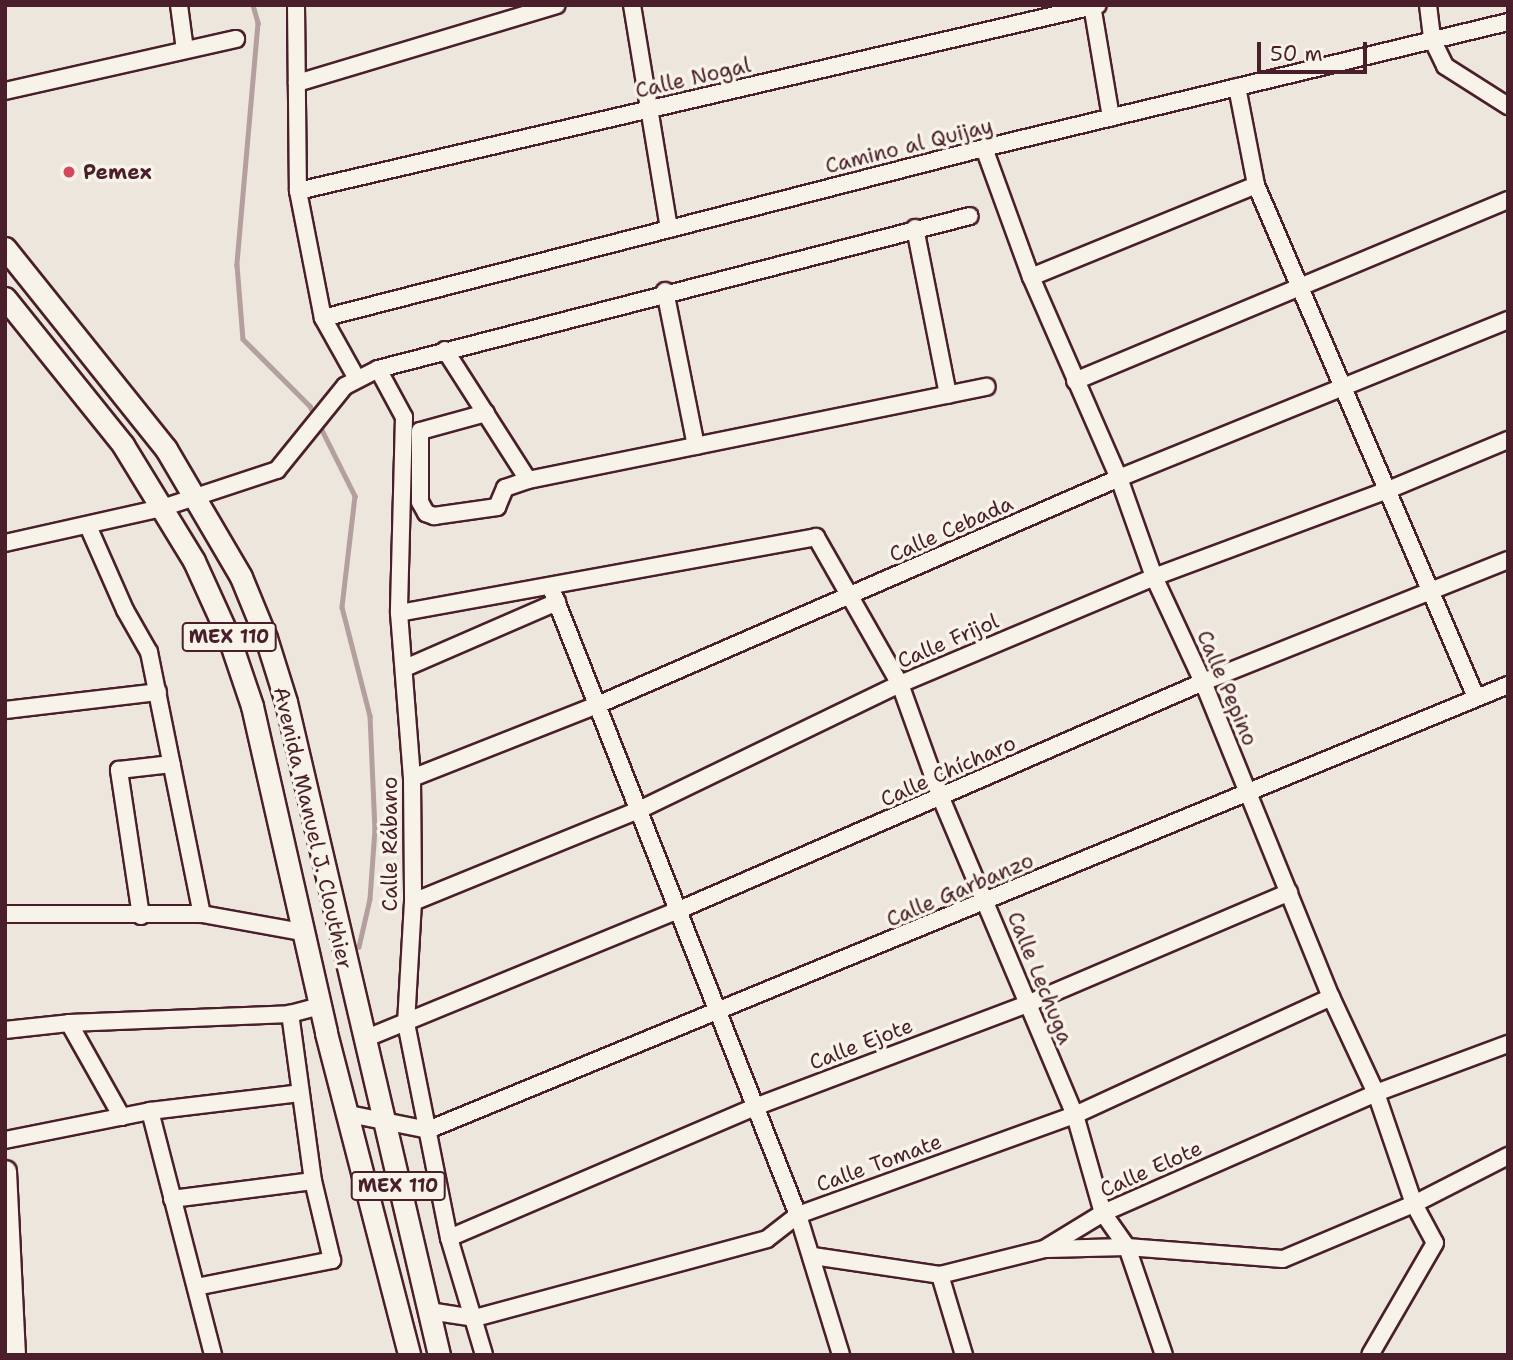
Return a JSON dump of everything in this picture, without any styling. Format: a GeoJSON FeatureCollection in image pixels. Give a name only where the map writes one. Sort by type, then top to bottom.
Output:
{"type":"FeatureCollection","features":[{"type":"Feature","properties":{"kind":"main road","name":"Avenida Manuel J. Clouthier"},"geometry":{"type":"LineString","coordinates":[[5,248],[166,449],[193,500],[241,578],[266,638],[286,702],[345,965],[439,1355]]}},
{"type":"Feature","properties":{"kind":"main road","name":"Avenida Manuel J. Clouthier"},"geometry":{"type":"LineString","coordinates":[[5,298],[92,404],[162,508],[194,561],[233,649],[252,706],[326,1033],[409,1355]]}},
{"type":"Feature","properties":{"kind":"main road"},"geometry":{"type":"LineString","coordinates":[[5,1171],[15,1355]]}},
{"type":"Feature","properties":{"kind":"street"},"geometry":{"type":"LineString","coordinates":[[180,5],[185,50]]}},
{"type":"Feature","properties":{"kind":"street"},"geometry":{"type":"LineString","coordinates":[[296,5],[298,191],[323,318],[351,382]]}},
{"type":"Feature","properties":{"kind":"street"},"geometry":{"type":"LineString","coordinates":[[297,83],[557,5]]}},
{"type":"Feature","properties":{"kind":"street"},"geometry":{"type":"LineString","coordinates":[[632,5],[669,229]]}},
{"type":"Feature","properties":{"kind":"street"},"geometry":{"type":"LineString","coordinates":[[1428,5],[1432,39],[1445,66],[1508,106]]}},
{"type":"Feature","properties":{"kind":"street"},"geometry":{"type":"LineString","coordinates":[[1094,6],[1111,117]]}},
{"type":"Feature","properties":{"kind":"street","name":"Calle Nogal"},"geometry":{"type":"LineString","coordinates":[[298,191],[1094,6]]}},
{"type":"Feature","properties":{"kind":"street","name":"Camino al Quijay"},"geometry":{"type":"LineString","coordinates":[[323,318],[984,148],[1508,22]]}},
{"type":"Feature","properties":{"kind":"street"},"geometry":{"type":"LineString","coordinates":[[5,91],[236,39]]}},
{"type":"Feature","properties":{"kind":"street"},"geometry":{"type":"LineString","coordinates":[[1237,87],[1256,185],[1476,697]]}},
{"type":"Feature","properties":{"kind":"street","name":"Calle Pepino"},"geometry":{"type":"LineString","coordinates":[[984,148],[1031,277],[1119,478],[1154,577],[1203,682],[1331,997],[1376,1093],[1414,1204],[1435,1243],[1370,1355]]}},
{"type":"Feature","properties":{"kind":"street"},"geometry":{"type":"LineString","coordinates":[[1031,277],[1256,185]]}},
{"type":"Feature","properties":{"kind":"street"},"geometry":{"type":"LineString","coordinates":[[1075,381],[1508,200]]}},
{"type":"Feature","properties":{"kind":"street"},"geometry":{"type":"LineString","coordinates":[[5,543],[193,500],[277,470],[306,439],[351,382],[378,369],[665,291],[970,216]]}},
{"type":"Feature","properties":{"kind":"street"},"geometry":{"type":"LineString","coordinates":[[915,228],[948,395]]}},
{"type":"Feature","properties":{"kind":"street"},"geometry":{"type":"LineString","coordinates":[[665,291],[696,446]]}},
{"type":"Feature","properties":{"kind":"street","name":"Calle Cebada"},"geometry":{"type":"LineString","coordinates":[[412,778],[595,706],[1119,478],[1343,390],[1508,320]]}},
{"type":"Feature","properties":{"kind":"street"},"geometry":{"type":"LineString","coordinates":[[445,350],[528,480]]}},
{"type":"Feature","properties":{"kind":"street","name":"Calle Rábano"},"geometry":{"type":"LineString","coordinates":[[378,369],[404,417],[399,613],[412,778],[413,902],[406,1023],[449,1238],[484,1355]]}},
{"type":"Feature","properties":{"kind":"street"},"geometry":{"type":"LineString","coordinates":[[486,413],[419,431],[420,502],[426,513],[434,516],[497,506],[505,488],[528,480],[987,387]]}},
{"type":"Feature","properties":{"kind":"street","name":"Calle Frijol"},"geometry":{"type":"LineString","coordinates":[[413,902],[639,810],[900,684],[1154,577],[1388,491],[1508,440]]}},
{"type":"Feature","properties":{"kind":"street"},"geometry":{"type":"LineString","coordinates":[[88,526],[125,610],[149,652],[202,914]]}},
{"type":"Feature","properties":{"kind":"street","name":"Calle Lechuga"},"geometry":{"type":"LineString","coordinates":[[554,595],[816,537],[853,595],[900,684],[941,798],[1075,1115],[1103,1213],[1128,1247],[1164,1355]]}},
{"type":"Feature","properties":{"kind":"street","name":"Calle Chícharo"},"geometry":{"type":"LineString","coordinates":[[364,1039],[679,910],[1203,682],[1508,560]]}},
{"type":"Feature","properties":{"kind":"street"},"geometry":{"type":"LineString","coordinates":[[399,613],[554,595]]}},
{"type":"Feature","properties":{"kind":"street"},"geometry":{"type":"LineString","coordinates":[[405,668],[554,595]]}},
{"type":"Feature","properties":{"kind":"street"},"geometry":{"type":"LineString","coordinates":[[554,595],[595,706],[679,910],[798,1215],[813,1256],[841,1355]]}},
{"type":"Feature","properties":{"kind":"street","name":"Calle Garbanzo"},"geometry":{"type":"LineString","coordinates":[[428,1130],[1508,685]]}},
{"type":"Feature","properties":{"kind":"street"},"geometry":{"type":"LineString","coordinates":[[5,710],[158,692]]}},
{"type":"Feature","properties":{"kind":"street"},"geometry":{"type":"LineString","coordinates":[[141,916],[119,770],[172,764]]}},
{"type":"Feature","properties":{"kind":"street","name":"Calle Ejote"},"geometry":{"type":"LineString","coordinates":[[449,1238],[755,1107],[1027,1004],[1289,892]]}},
{"type":"Feature","properties":{"kind":"street"},"geometry":{"type":"LineString","coordinates":[[5,914],[202,914],[302,932]]}},
{"type":"Feature","properties":{"kind":"street","name":"Calle Tomate"},"geometry":{"type":"LineString","coordinates":[[429,1311],[475,1318],[767,1239],[798,1215],[1075,1115],[1331,997]]}},
{"type":"Feature","properties":{"kind":"street"},"geometry":{"type":"LineString","coordinates":[[5,1030],[69,1023],[290,1014],[320,1006]]}},
{"type":"Feature","properties":{"kind":"street"},"geometry":{"type":"LineString","coordinates":[[196,1287],[332,1260],[313,1181],[290,1014]]}},
{"type":"Feature","properties":{"kind":"street"},"geometry":{"type":"LineString","coordinates":[[69,1023],[122,1117]]}},
{"type":"Feature","properties":{"kind":"street","name":"Calle Elote"},"geometry":{"type":"LineString","coordinates":[[813,1256],[940,1275],[1044,1249],[1103,1213],[1376,1093],[1503,1046]]}},
{"type":"Feature","properties":{"kind":"street"},"geometry":{"type":"LineString","coordinates":[[5,1140],[150,1111],[300,1093]]}},
{"type":"Feature","properties":{"kind":"street"},"geometry":{"type":"LineString","coordinates":[[150,1111],[213,1355]]}},
{"type":"Feature","properties":{"kind":"street"},"geometry":{"type":"LineString","coordinates":[[349,1114],[428,1130]]}},
{"type":"Feature","properties":{"kind":"street"},"geometry":{"type":"LineString","coordinates":[[1044,1249],[1128,1247],[1283,1259],[1414,1204],[1508,1156]]}},
{"type":"Feature","properties":{"kind":"street"},"geometry":{"type":"LineString","coordinates":[[172,1199],[313,1181]]}},
{"type":"Feature","properties":{"kind":"street"},"geometry":{"type":"LineString","coordinates":[[940,1275],[964,1355]]}},
{"type":"Feature","properties":{"kind":"waterway"},"geometry":{"type":"LineString","coordinates":[[253,5],[258,23],[237,265],[243,339],[310,406],[355,496],[342,607],[370,716],[375,829],[370,899],[359,947]]}},
{"type":"Feature","properties":{"kind":"place","name":"Pemex"},"geometry":{"type":"Point","coordinates":[69,172]}}]}
